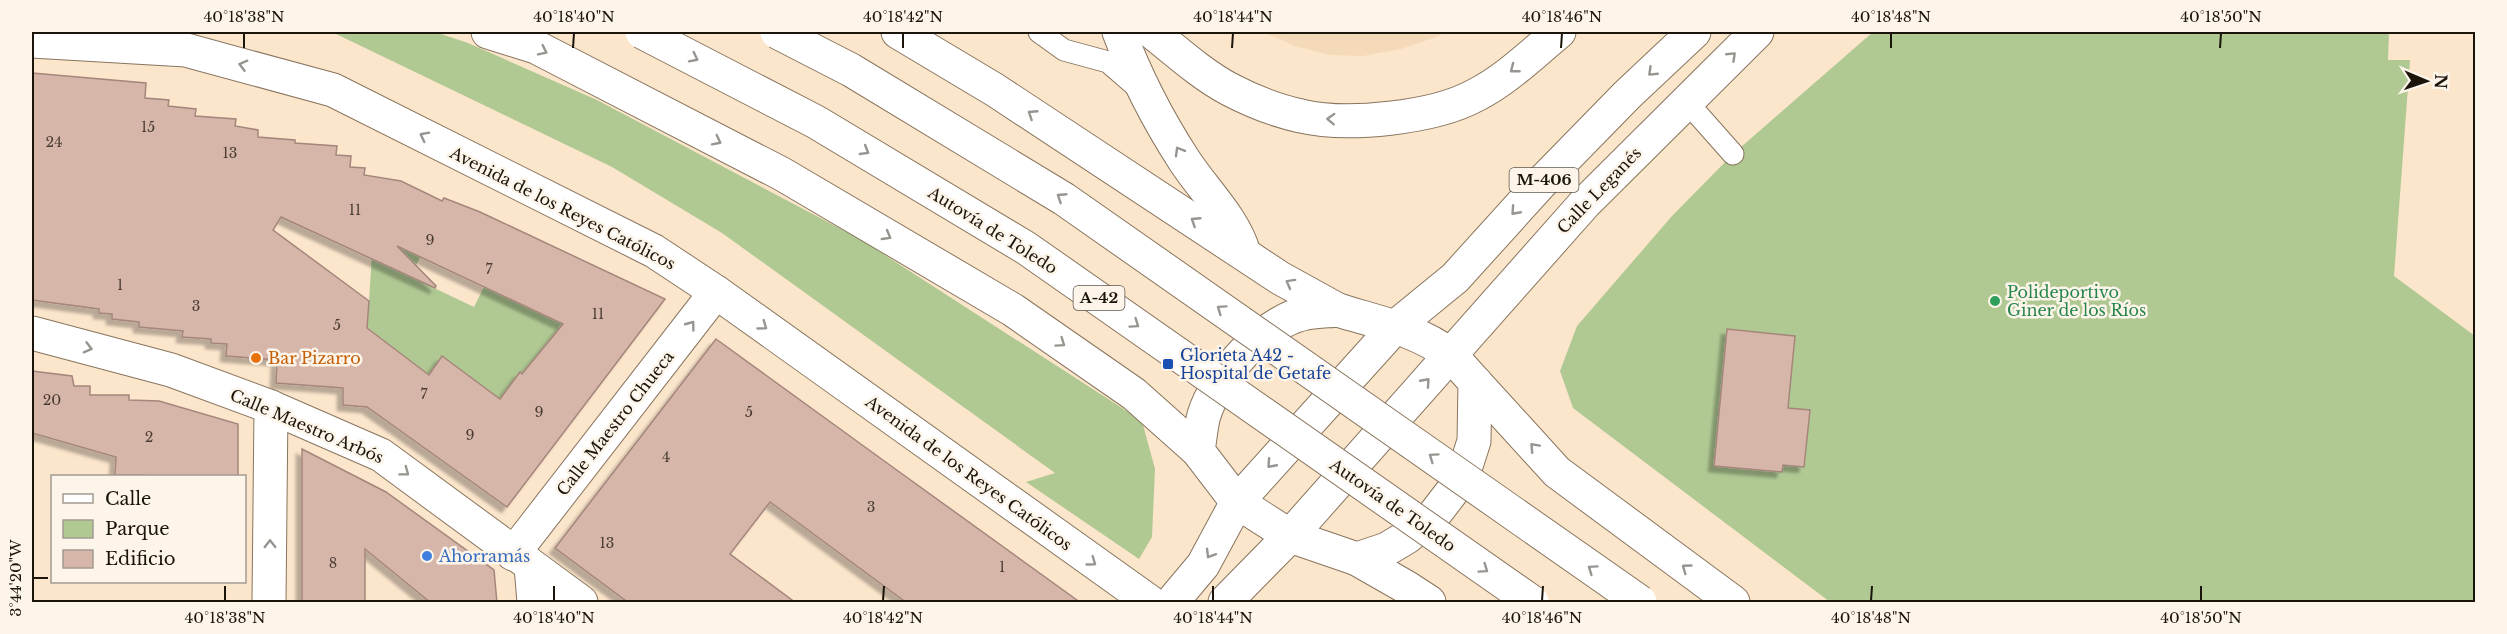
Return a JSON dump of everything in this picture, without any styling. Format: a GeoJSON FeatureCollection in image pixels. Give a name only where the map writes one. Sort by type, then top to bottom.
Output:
{"type":"FeatureCollection","features":[{"type":"Feature","properties":{"kind":"main road"},"geometry":{"type":"LineString","coordinates":[[488,32],[536,47],[782,174],[1013,310],[1134,394],[1198,451],[1237,502],[1290,536],[1358,559],[1406,586],[1429,603]]}},
{"type":"Feature","properties":{"kind":"main road","name":"Autovía de Toledo"},"geometry":{"type":"LineString","coordinates":[[642,32],[816,122],[1026,248],[1532,603]]}},
{"type":"Feature","properties":{"kind":"main road"},"geometry":{"type":"LineString","coordinates":[[777,32],[851,70],[1064,199],[1640,603]]}},
{"type":"Feature","properties":{"kind":"main road"},"geometry":{"type":"LineString","coordinates":[[898,32],[995,90],[1280,278],[1338,310],[1395,327],[1422,338],[1450,355],[1557,471],[1733,603]]}},
{"type":"Feature","properties":{"kind":"main road"},"geometry":{"type":"LineString","coordinates":[[1119,32],[1147,97],[1185,161],[1238,232],[1244,253]]}},
{"type":"Feature","properties":{"kind":"main road"},"geometry":{"type":"LineString","coordinates":[[1152,32],[1227,88],[1302,117],[1354,120],[1407,117],[1445,107],[1474,96],[1515,69],[1559,32]]}},
{"type":"Feature","properties":{"kind":"main road","name":"M-406"},"geometry":{"type":"LineString","coordinates":[[1237,502],[1395,327],[1455,278],[1541,183],[1627,95],[1694,32]]}},
{"type":"Feature","properties":{"kind":"main road","name":"Calle Leganés"},"geometry":{"type":"LineString","coordinates":[[1225,603],[1290,536],[1585,203],[1757,32]]}},
{"type":"Feature","properties":{"kind":"main road","name":"Avenida de los Reyes Católicos"},"geometry":{"type":"LineString","coordinates":[[32,41],[186,50],[333,90],[654,251],[716,292],[1150,603]]}},
{"type":"Feature","properties":{"kind":"main road","name":"Calle Maestro Chueca"},"geometry":{"type":"LineString","coordinates":[[522,560],[716,292]]}},
{"type":"Feature","properties":{"kind":"main road"},"geometry":{"type":"LineString","coordinates":[[1198,451],[1204,415],[1215,391],[1239,356],[1268,331],[1304,313],[1338,310]]}},
{"type":"Feature","properties":{"kind":"main road","name":"Calle Maestro Arbós"},"geometry":{"type":"LineString","coordinates":[[32,333],[171,370],[271,407],[381,454],[581,603]]}},
{"type":"Feature","properties":{"kind":"main road"},"geometry":{"type":"LineString","coordinates":[[1358,559],[1388,549],[1407,537],[1434,515],[1454,489],[1466,466],[1474,441],[1475,382]]}},
{"type":"Feature","properties":{"kind":"main road"},"geometry":{"type":"LineString","coordinates":[[269,603],[271,407]]}},
{"type":"Feature","properties":{"kind":"main road"},"geometry":{"type":"LineString","coordinates":[[1172,603],[1203,565],[1237,502]]}},
{"type":"Feature","properties":{"kind":"main road"},"geometry":{"type":"LineString","coordinates":[[522,560],[534,603]]}},
{"type":"Feature","properties":{"kind":"lane"},"geometry":{"type":"LineString","coordinates":[[1039,32],[1064,50],[1108,62],[1147,97]]}},
{"type":"Feature","properties":{"kind":"lane"},"geometry":{"type":"LineString","coordinates":[[1686,101],[1733,154]]}},
{"type":"Feature","properties":{"kind":"shaded area"},"geometry":{"type":"Polygon","coordinates":[[[1263,32],[1445,32],[1401,49],[1363,56],[1330,55],[1295,46],[1263,32]]]}},
{"type":"Feature","properties":{"kind":"green space"},"geometry":{"type":"Polygon","coordinates":[[[332,32],[435,32],[468,43],[597,100],[860,239],[1136,417],[1142,421],[1155,469],[1152,537],[1139,559],[1026,482],[1055,473],[722,233],[612,167],[332,32]]]}},
{"type":"Feature","properties":{"kind":"green space","name":"Polideportivo Giner de los Ríos"},"geometry":{"type":"Polygon","coordinates":[[[1873,32],[2389,32],[2388,60],[2410,60],[2394,276],[2475,336],[2475,602],[1830,602],[1573,408],[1560,371],[1577,326],[1672,216],[1733,154],[1873,32]]]}},
{"type":"Feature","properties":{"kind":"green space"},"geometry":{"type":"Polygon","coordinates":[[[374,222],[396,246],[420,257],[411,277],[474,307],[484,287],[564,322],[523,375],[520,373],[499,426],[490,392],[442,356],[429,375],[390,345],[365,365],[374,222]]]}},
{"type":"Feature","properties":{"kind":"building"},"geometry":{"type":"Polygon","coordinates":[[[32,73],[146,83],[145,98],[169,100],[168,106],[196,109],[195,116],[236,119],[235,126],[258,130],[258,137],[337,146],[336,155],[351,156],[350,167],[365,168],[364,175],[401,181],[442,201],[444,198],[480,212],[665,299],[507,507],[367,407],[343,405],[343,388],[276,383],[277,360],[226,356],[227,344],[211,343],[211,339],[182,337],[183,331],[139,327],[139,322],[112,319],[112,314],[99,313],[99,309],[32,300],[32,73]],[[281,217],[273,230],[369,301],[367,328],[429,375],[442,356],[500,399],[520,372],[522,374],[563,324],[397,246],[436,286],[435,288],[281,217]]]}},
{"type":"Feature","properties":{"kind":"building"},"geometry":{"type":"Polygon","coordinates":[[[1727,329],[1795,336],[1788,408],[1810,410],[1804,467],[1783,465],[1782,472],[1714,466],[1727,329]]]}},
{"type":"Feature","properties":{"kind":"building"},"geometry":{"type":"Polygon","coordinates":[[[716,339],[1081,603],[907,603],[770,502],[730,554],[796,603],[629,603],[555,548],[716,339]]]}},
{"type":"Feature","properties":{"kind":"building"},"geometry":{"type":"Polygon","coordinates":[[[32,371],[72,376],[74,386],[90,386],[90,395],[129,395],[129,400],[159,401],[238,424],[238,475],[115,475],[116,457],[32,433],[32,371]]]}},
{"type":"Feature","properties":{"kind":"building"},"geometry":{"type":"Polygon","coordinates":[[[302,449],[386,492],[494,570],[497,603],[431,603],[365,549],[365,603],[302,603],[302,449]]]}},
{"type":"Feature","properties":{"kind":"place","name":"Polideportivo Giner de los Ríos"},"geometry":{"type":"Point","coordinates":[1995,301]}},
{"type":"Feature","properties":{"kind":"place","name":"Bar Pizarro"},"geometry":{"type":"Point","coordinates":[256,358]}},
{"type":"Feature","properties":{"kind":"place","name":"Glorieta A42 - Hospital de Getafe"},"geometry":{"type":"Point","coordinates":[1168,364]}},
{"type":"Feature","properties":{"kind":"place","name":"Ahorramás"},"geometry":{"type":"Point","coordinates":[427,556]}}]}
